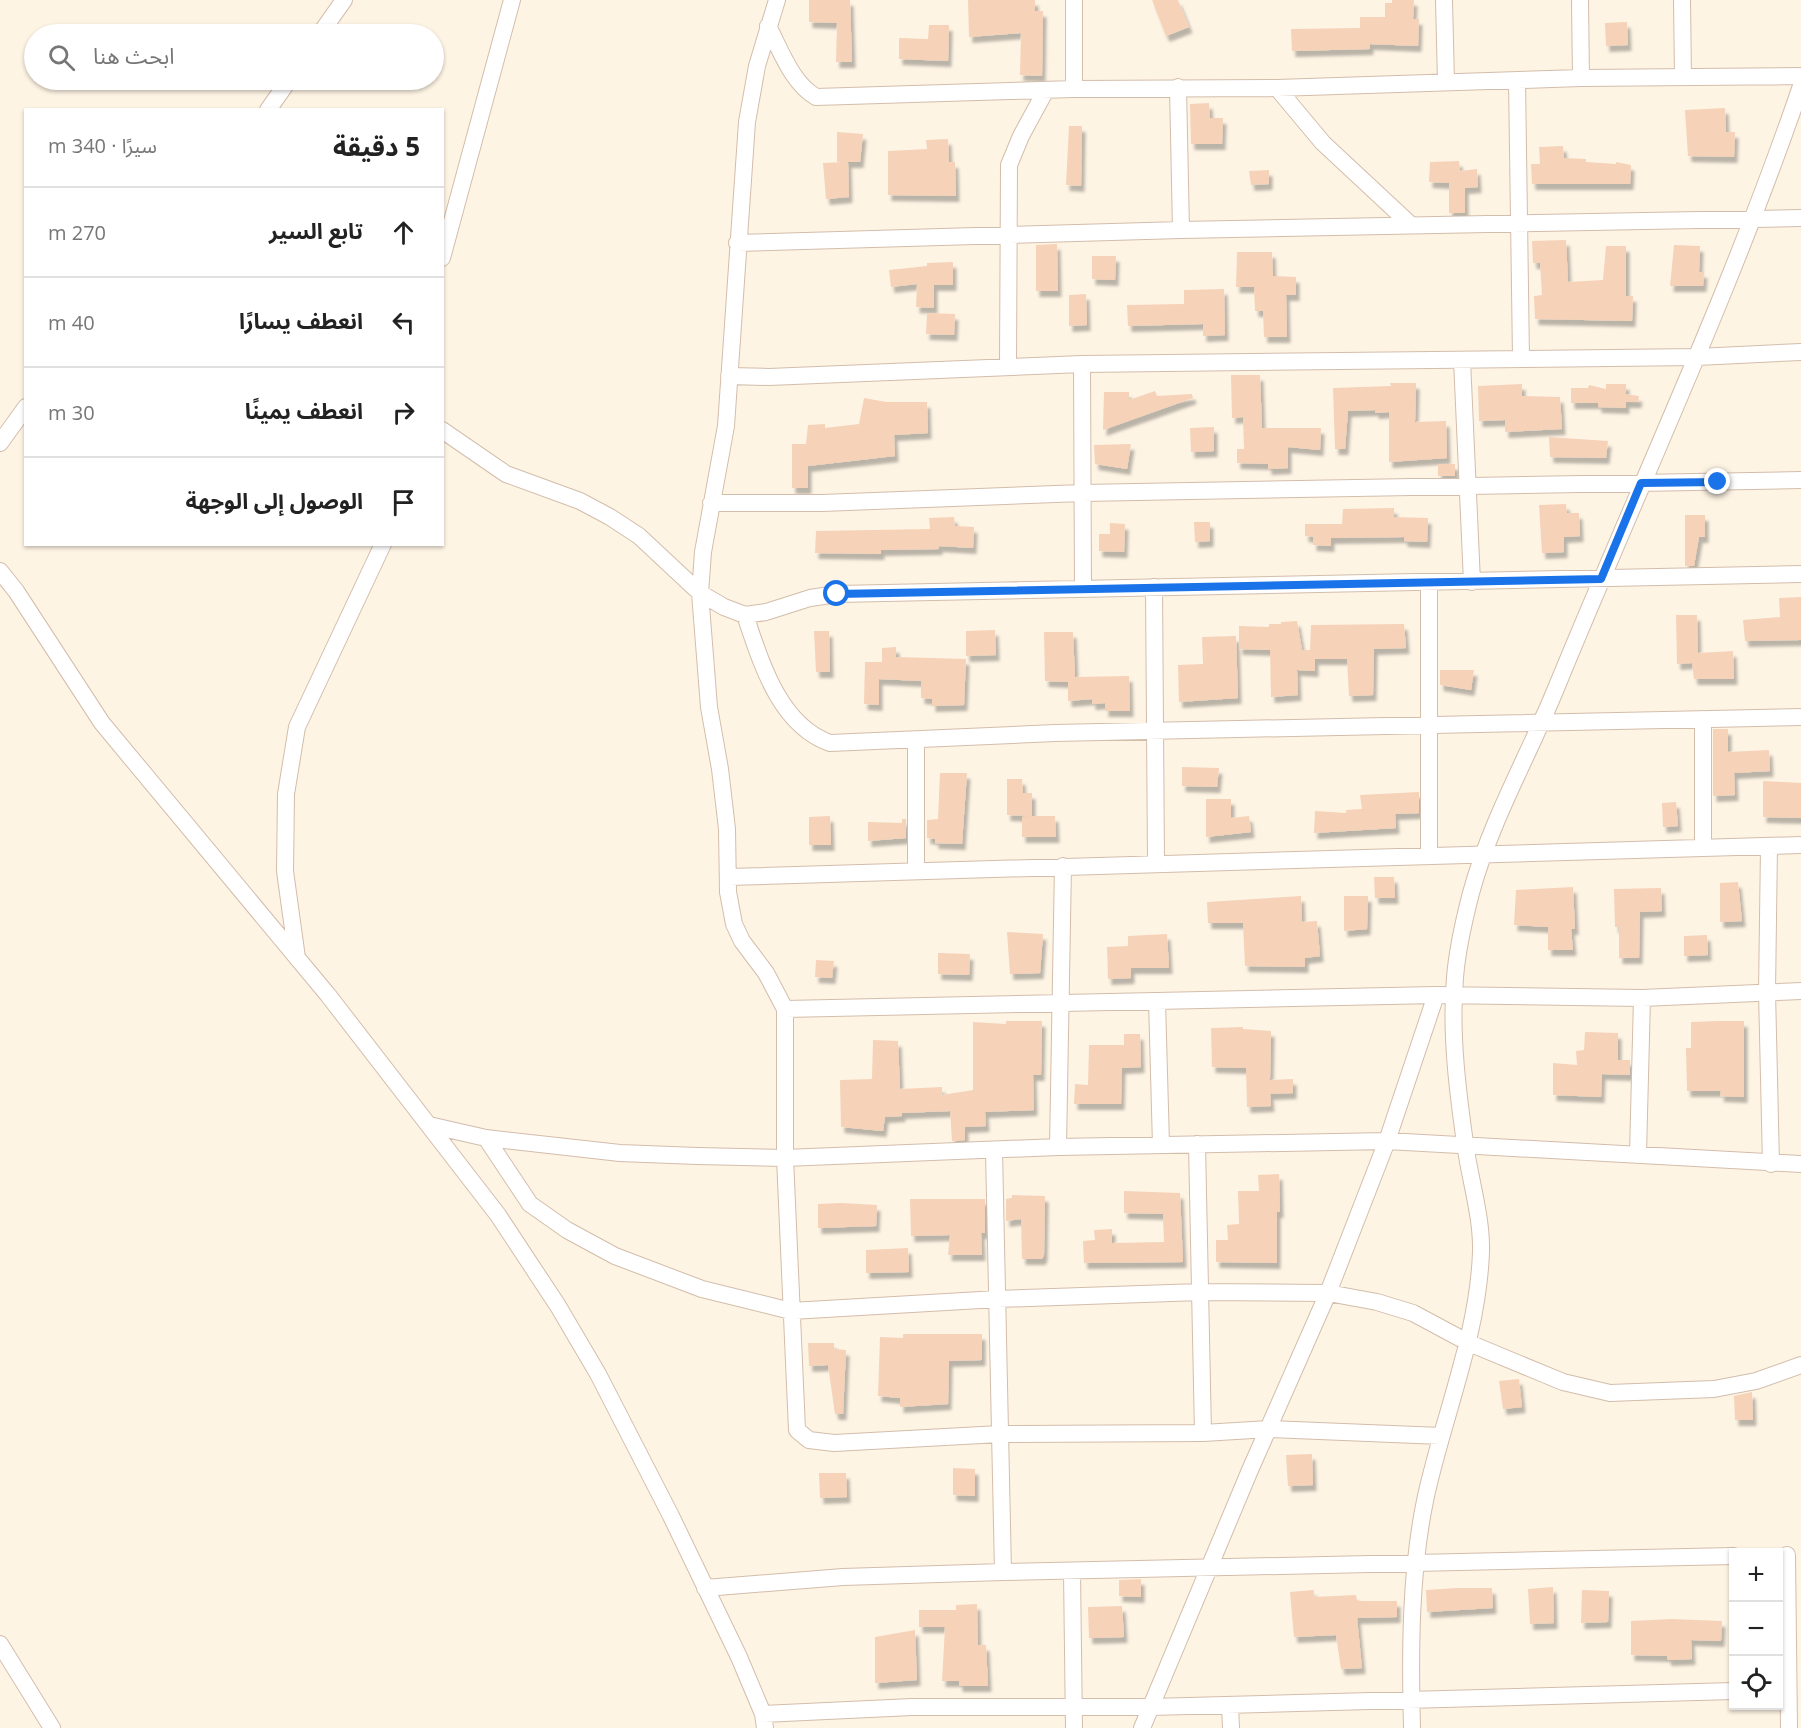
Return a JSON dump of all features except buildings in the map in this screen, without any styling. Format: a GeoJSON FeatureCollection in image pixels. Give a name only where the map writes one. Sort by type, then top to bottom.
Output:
{"type":"FeatureCollection","features":[{"type":"Feature","properties":{"kind":"street"},"geometry":{"type":"LineString","coordinates":[[327,24],[344,0]]}},
{"type":"Feature","properties":{"kind":"street"},"geometry":{"type":"LineString","coordinates":[[444,251],[512,0]]}},
{"type":"Feature","properties":{"kind":"street"},"geometry":{"type":"LineString","coordinates":[[777,0],[768,26],[747,122],[726,426],[703,552],[700,593],[709,707],[720,769],[727,829],[728,877],[734,924],[742,941],[766,973],[785,1009],[785,1158],[797,1430],[809,1440],[834,1443],[1000,1434],[1269,1429],[1441,1436]]}},
{"type":"Feature","properties":{"kind":"street"},"geometry":{"type":"LineString","coordinates":[[1074,0],[1074,89]]}},
{"type":"Feature","properties":{"kind":"street"},"geometry":{"type":"LineString","coordinates":[[1444,0],[1446,82]]}},
{"type":"Feature","properties":{"kind":"street"},"geometry":{"type":"LineString","coordinates":[[1580,0],[1581,78]]}},
{"type":"Feature","properties":{"kind":"street"},"geometry":{"type":"LineString","coordinates":[[1682,0],[1683,77]]}},
{"type":"Feature","properties":{"kind":"street"},"geometry":{"type":"LineString","coordinates":[[768,26],[803,90],[816,97],[1074,89],[1277,88],[1581,78],[1801,76]]}},
{"type":"Feature","properties":{"kind":"street"},"geometry":{"type":"LineString","coordinates":[[1517,80],[1521,358]]}},
{"type":"Feature","properties":{"kind":"street"},"geometry":{"type":"LineString","coordinates":[[1178,87],[1181,230]]}},
{"type":"Feature","properties":{"kind":"street"},"geometry":{"type":"LineString","coordinates":[[1412,1728],[1416,1565],[1425,1503],[1441,1436],[1469,1343],[1481,1246],[1465,1144],[1454,995],[1457,961],[1483,853],[1543,721],[1641,483],[1698,357],[1754,219],[1801,87]]}},
{"type":"Feature","properties":{"kind":"street"},"geometry":{"type":"LineString","coordinates":[[1277,88],[1323,143],[1411,225]]}},
{"type":"Feature","properties":{"kind":"street"},"geometry":{"type":"LineString","coordinates":[[269,108],[282,90]]}},
{"type":"Feature","properties":{"kind":"street"},"geometry":{"type":"LineString","coordinates":[[1008,366],[1009,165],[1021,136],[1046,90]]}},
{"type":"Feature","properties":{"kind":"street"},"geometry":{"type":"LineString","coordinates":[[737,243],[1519,222],[1801,218]]}},
{"type":"Feature","properties":{"kind":"street"},"geometry":{"type":"LineString","coordinates":[[729,376],[769,377],[1082,364],[1698,357],[1801,352]]}},
{"type":"Feature","properties":{"kind":"street"},"geometry":{"type":"LineString","coordinates":[[1462,360],[1472,582]]}},
{"type":"Feature","properties":{"kind":"street"},"geometry":{"type":"LineString","coordinates":[[1082,364],[1083,589]]}},
{"type":"Feature","properties":{"kind":"street"},"geometry":{"type":"LineString","coordinates":[[0,443],[24,410]]}},
{"type":"Feature","properties":{"kind":"street"},"geometry":{"type":"LineString","coordinates":[[444,431],[506,474],[580,501],[610,517],[639,536],[700,593],[724,607],[745,615],[766,612],[810,598],[837,594],[1801,574]]}},
{"type":"Feature","properties":{"kind":"street"},"geometry":{"type":"LineString","coordinates":[[711,503],[822,503],[1082,493],[1801,480]]}},
{"type":"Feature","properties":{"kind":"street"},"geometry":{"type":"LineString","coordinates":[[297,958],[285,870],[286,794],[297,727],[382,546]]}},
{"type":"Feature","properties":{"kind":"street"},"geometry":{"type":"LineString","coordinates":[[0,571],[16,591],[102,723],[297,958],[498,1215],[558,1306],[634,1445],[705,1588],[764,1721],[912,1707],[1151,1707],[1729,1691]]}},
{"type":"Feature","properties":{"kind":"street"},"geometry":{"type":"LineString","coordinates":[[1428,582],[1429,855]]}},
{"type":"Feature","properties":{"kind":"street"},"geometry":{"type":"LineString","coordinates":[[1154,587],[1156,863]]}},
{"type":"Feature","properties":{"kind":"street"},"geometry":{"type":"LineString","coordinates":[[745,615],[765,671],[778,695],[797,722],[814,737],[830,743],[1155,731],[1801,717]]}},
{"type":"Feature","properties":{"kind":"street"},"geometry":{"type":"LineString","coordinates":[[1703,719],[1703,848]]}},
{"type":"Feature","properties":{"kind":"street"},"geometry":{"type":"LineString","coordinates":[[916,740],[916,871]]}},
{"type":"Feature","properties":{"kind":"street"},"geometry":{"type":"LineString","coordinates":[[728,877],[1801,845]]}},
{"type":"Feature","properties":{"kind":"street"},"geometry":{"type":"LineString","coordinates":[[1769,846],[1767,992],[1771,1164]]}},
{"type":"Feature","properties":{"kind":"street"},"geometry":{"type":"LineString","coordinates":[[1058,1147],[1063,866]]}},
{"type":"Feature","properties":{"kind":"street"},"geometry":{"type":"LineString","coordinates":[[785,1009],[1436,995],[1642,998],[1801,991]]}},
{"type":"Feature","properties":{"kind":"street"},"geometry":{"type":"LineString","coordinates":[[1142,1728],[1328,1293],[1387,1141],[1436,995]]}},
{"type":"Feature","properties":{"kind":"street"},"geometry":{"type":"LineString","coordinates":[[1638,1154],[1642,998]]}},
{"type":"Feature","properties":{"kind":"street"},"geometry":{"type":"LineString","coordinates":[[1157,1001],[1161,1145]]}},
{"type":"Feature","properties":{"kind":"street"},"geometry":{"type":"LineString","coordinates":[[429,1125],[486,1138],[620,1153],[785,1158],[1058,1147],[1387,1141],[1801,1164]]}},
{"type":"Feature","properties":{"kind":"street"},"geometry":{"type":"LineString","coordinates":[[486,1138],[530,1204],[567,1230],[615,1256],[702,1289],[791,1311],[998,1299],[1200,1292],[1328,1293],[1377,1302],[1413,1313],[1469,1343],[1563,1382],[1610,1393],[1714,1389],[1756,1381],[1801,1365]]}},
{"type":"Feature","properties":{"kind":"street"},"geometry":{"type":"LineString","coordinates":[[1197,1144],[1203,1432]]}},
{"type":"Feature","properties":{"kind":"street"},"geometry":{"type":"LineString","coordinates":[[994,1150],[1003,1572]]}},
{"type":"Feature","properties":{"kind":"street"},"geometry":{"type":"LineString","coordinates":[[1789,1555],[1789,1728]]}},
{"type":"Feature","properties":{"kind":"street"},"geometry":{"type":"LineString","coordinates":[[705,1588],[843,1578],[1003,1572],[1416,1565],[1729,1556]]}},
{"type":"Feature","properties":{"kind":"street"},"geometry":{"type":"LineString","coordinates":[[1072,1572],[1074,1728]]}},
{"type":"Feature","properties":{"kind":"street"},"geometry":{"type":"LineString","coordinates":[[0,1644],[52,1728]]}},
{"type":"Feature","properties":{"kind":"street"},"geometry":{"type":"LineString","coordinates":[[1230,1705],[1231,1728]]}},
{"type":"Feature","properties":{"kind":"route"},"geometry":{"type":"LineString","coordinates":[[837,594],[1601,579],[1641,483],[1718,482]]}}]}
